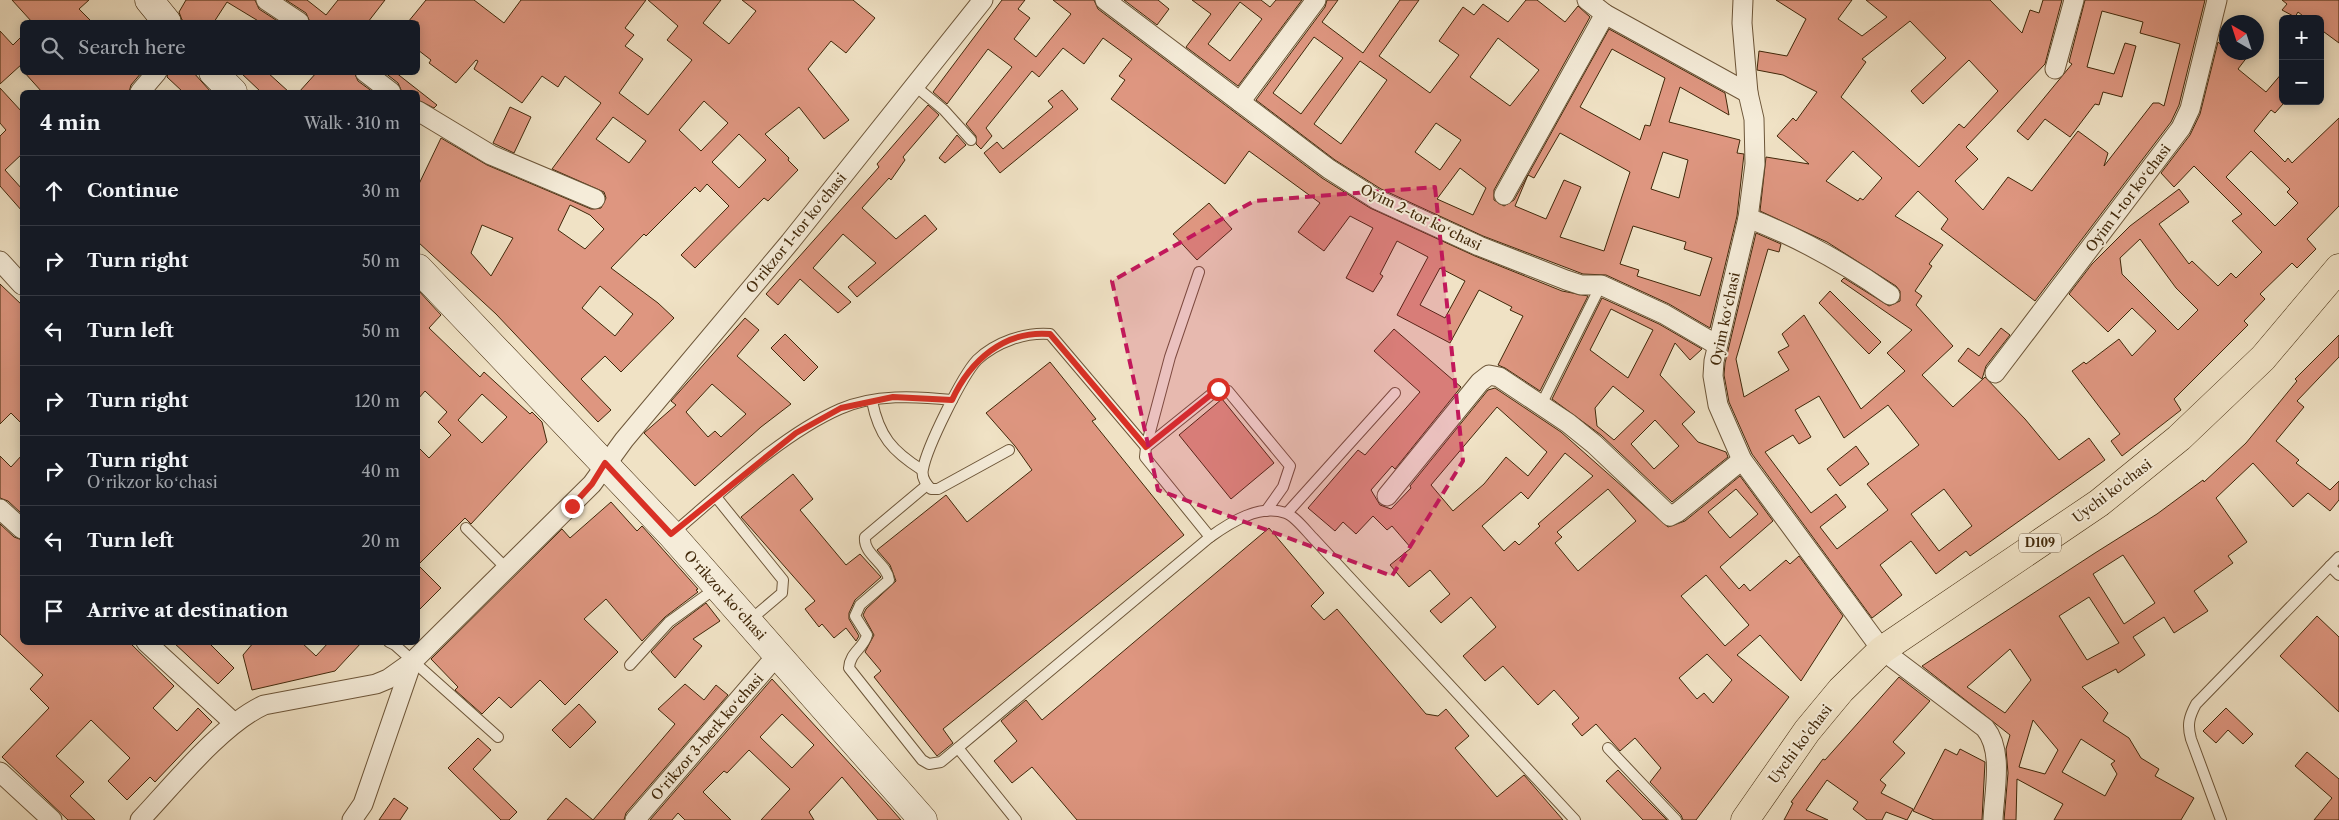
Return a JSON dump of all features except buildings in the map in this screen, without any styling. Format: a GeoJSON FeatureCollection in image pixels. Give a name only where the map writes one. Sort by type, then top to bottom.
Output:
{"type":"FeatureCollection","features":[{"type":"Feature","properties":{"kind":"main road"},"geometry":{"type":"LineString","coordinates":[[149,0],[165,20]]}},
{"type":"Feature","properties":{"kind":"main road"},"geometry":{"type":"LineString","coordinates":[[216,75],[231,90]]}},
{"type":"Feature","properties":{"kind":"main road","name":"Uychi ko'chasi"},"geometry":{"type":"LineString","coordinates":[[1746,820],[1807,731],[1841,690],[1882,650],[2099,503],[2179,438],[2263,358],[2339,268]]}},
{"type":"Feature","properties":{"kind":"main road","name":"Oʻrikzor koʻchasi"},"geometry":{"type":"LineString","coordinates":[[420,270],[671,534],[923,820]]}},
{"type":"Feature","properties":{"kind":"street"},"geometry":{"type":"LineString","coordinates":[[266,0],[296,20]]}},
{"type":"Feature","properties":{"kind":"street","name":"Oʻrikzor 1-tor koʻchasi"},"geometry":{"type":"LineString","coordinates":[[140,820],[234,723],[264,705],[376,684],[388,679],[412,662],[506,568],[572,506],[592,484],[605,463],[790,242],[983,0]]}},
{"type":"Feature","properties":{"kind":"street","name":"Oyim 2-tor koʻchasi"},"geometry":{"type":"LineString","coordinates":[[1105,0],[1329,169],[1376,199],[1479,246],[1566,280],[1581,285],[1601,285],[1664,314],[1717,345]]}},
{"type":"Feature","properties":{"kind":"street"},"geometry":{"type":"LineString","coordinates":[[1240,102],[1316,0]]}},
{"type":"Feature","properties":{"kind":"street"},"geometry":{"type":"LineString","coordinates":[[1587,0],[1605,14],[1748,93]]}},
{"type":"Feature","properties":{"kind":"street","name":"Oyim koʻchasi"},"geometry":{"type":"LineString","coordinates":[[1743,0],[1742,23],[1748,93],[1756,142],[1755,164],[1748,218],[1717,345],[1713,376],[1715,390],[1730,435],[1742,460],[1882,650],[1985,728],[1991,735],[1995,754],[1993,820]]}},
{"type":"Feature","properties":{"kind":"street"},"geometry":{"type":"LineString","coordinates":[[2055,69],[2074,0]]}},
{"type":"Feature","properties":{"kind":"street","name":"Oyim 1-tor koʻchasi"},"geometry":{"type":"LineString","coordinates":[[1995,373],[2181,128],[2190,109],[2216,0]]}},
{"type":"Feature","properties":{"kind":"street"},"geometry":{"type":"LineString","coordinates":[[1504,195],[1605,14]]}},
{"type":"Feature","properties":{"kind":"street"},"geometry":{"type":"LineString","coordinates":[[142,90],[154,75]]}},
{"type":"Feature","properties":{"kind":"street"},"geometry":{"type":"LineString","coordinates":[[369,75],[388,90]]}},
{"type":"Feature","properties":{"kind":"street"},"geometry":{"type":"LineString","coordinates":[[420,112],[491,155],[595,198]]}},
{"type":"Feature","properties":{"kind":"street"},"geometry":{"type":"LineString","coordinates":[[1748,218],[1778,230],[1853,269],[1890,295]]}},
{"type":"Feature","properties":{"kind":"street"},"geometry":{"type":"LineString","coordinates":[[0,262],[20,275]]}},
{"type":"Feature","properties":{"kind":"street"},"geometry":{"type":"LineString","coordinates":[[1387,496],[1484,378],[1489,375],[1499,377],[1594,444],[1670,516],[1678,512],[1742,460]]}},
{"type":"Feature","properties":{"kind":"street"},"geometry":{"type":"LineString","coordinates":[[0,509],[20,527]]}},
{"type":"Feature","properties":{"kind":"street"},"geometry":{"type":"LineString","coordinates":[[149,645],[234,723]]}},
{"type":"Feature","properties":{"kind":"street","name":"Oʻrikzor 3-berk koʻchasi"},"geometry":{"type":"LineString","coordinates":[[635,820],[778,654]]}},
{"type":"Feature","properties":{"kind":"street"},"geometry":{"type":"LineString","coordinates":[[352,820],[363,804],[412,662]]}},
{"type":"Feature","properties":{"kind":"street"},"geometry":{"type":"LineString","coordinates":[[0,772],[52,820]]}},
{"type":"Feature","properties":{"kind":"lane"},"geometry":{"type":"LineString","coordinates":[[915,86],[944,110],[971,140]]}},
{"type":"Feature","properties":{"kind":"lane"},"geometry":{"type":"LineString","coordinates":[[1199,272],[1170,357],[1145,457],[1210,537]]}},
{"type":"Feature","properties":{"kind":"lane"},"geometry":{"type":"LineString","coordinates":[[1541,405],[1601,285]]}},
{"type":"Feature","properties":{"kind":"lane"},"geometry":{"type":"LineString","coordinates":[[922,470],[960,383],[977,361],[996,346],[1034,333],[1050,334],[1146,447]]}},
{"type":"Feature","properties":{"kind":"lane"},"geometry":{"type":"LineString","coordinates":[[1146,447],[1218,389],[1228,391],[1290,466],[1283,487],[1266,512]]}},
{"type":"Feature","properties":{"kind":"lane"},"geometry":{"type":"LineString","coordinates":[[1287,513],[1395,393]]}},
{"type":"Feature","properties":{"kind":"lane"},"geometry":{"type":"LineString","coordinates":[[671,534],[796,433],[841,408],[893,397],[952,400]]}},
{"type":"Feature","properties":{"kind":"lane"},"geometry":{"type":"LineString","coordinates":[[872,401],[876,421],[890,446],[922,470],[927,485],[931,489],[938,489],[1008,450]]}},
{"type":"Feature","properties":{"kind":"lane"},"geometry":{"type":"LineString","coordinates":[[927,485],[865,536],[866,548],[887,573],[889,580],[857,608],[855,616],[867,635],[854,651],[850,660],[850,668],[856,678],[922,760],[935,764],[958,748],[1210,537],[1236,519],[1266,512],[1287,513],[1314,539],[1575,820]]}},
{"type":"Feature","properties":{"kind":"lane"},"geometry":{"type":"LineString","coordinates":[[716,497],[783,580],[782,592],[749,621]]}},
{"type":"Feature","properties":{"kind":"lane"},"geometry":{"type":"LineString","coordinates":[[466,528],[506,568]]}},
{"type":"Feature","properties":{"kind":"lane"},"geometry":{"type":"LineString","coordinates":[[2221,820],[2191,739],[2188,727],[2190,715],[2196,704],[2339,557]]}},
{"type":"Feature","properties":{"kind":"lane"},"geometry":{"type":"LineString","coordinates":[[2330,566],[2339,575]]}},
{"type":"Feature","properties":{"kind":"lane"},"geometry":{"type":"LineString","coordinates":[[630,665],[669,622],[718,587]]}},
{"type":"Feature","properties":{"kind":"lane"},"geometry":{"type":"LineString","coordinates":[[395,645],[498,737]]}},
{"type":"Feature","properties":{"kind":"lane"},"geometry":{"type":"LineString","coordinates":[[958,748],[1016,820]]}},
{"type":"Feature","properties":{"kind":"lane"},"geometry":{"type":"LineString","coordinates":[[1608,748],[1676,820]]}},
{"type":"Feature","properties":{"kind":"highlighted area"},"geometry":{"type":"Polygon","coordinates":[[[1435,187],[1463,461],[1392,576],[1158,490],[1112,281],[1254,201],[1435,187]]]}},
{"type":"Feature","properties":{"kind":"route"},"geometry":{"type":"LineString","coordinates":[[572,506],[592,484],[605,463],[671,534],[796,433],[841,408],[893,397],[928,397],[952,400],[960,383],[977,361],[996,346],[1034,333],[1050,334],[1146,447],[1218,389]]}}]}
